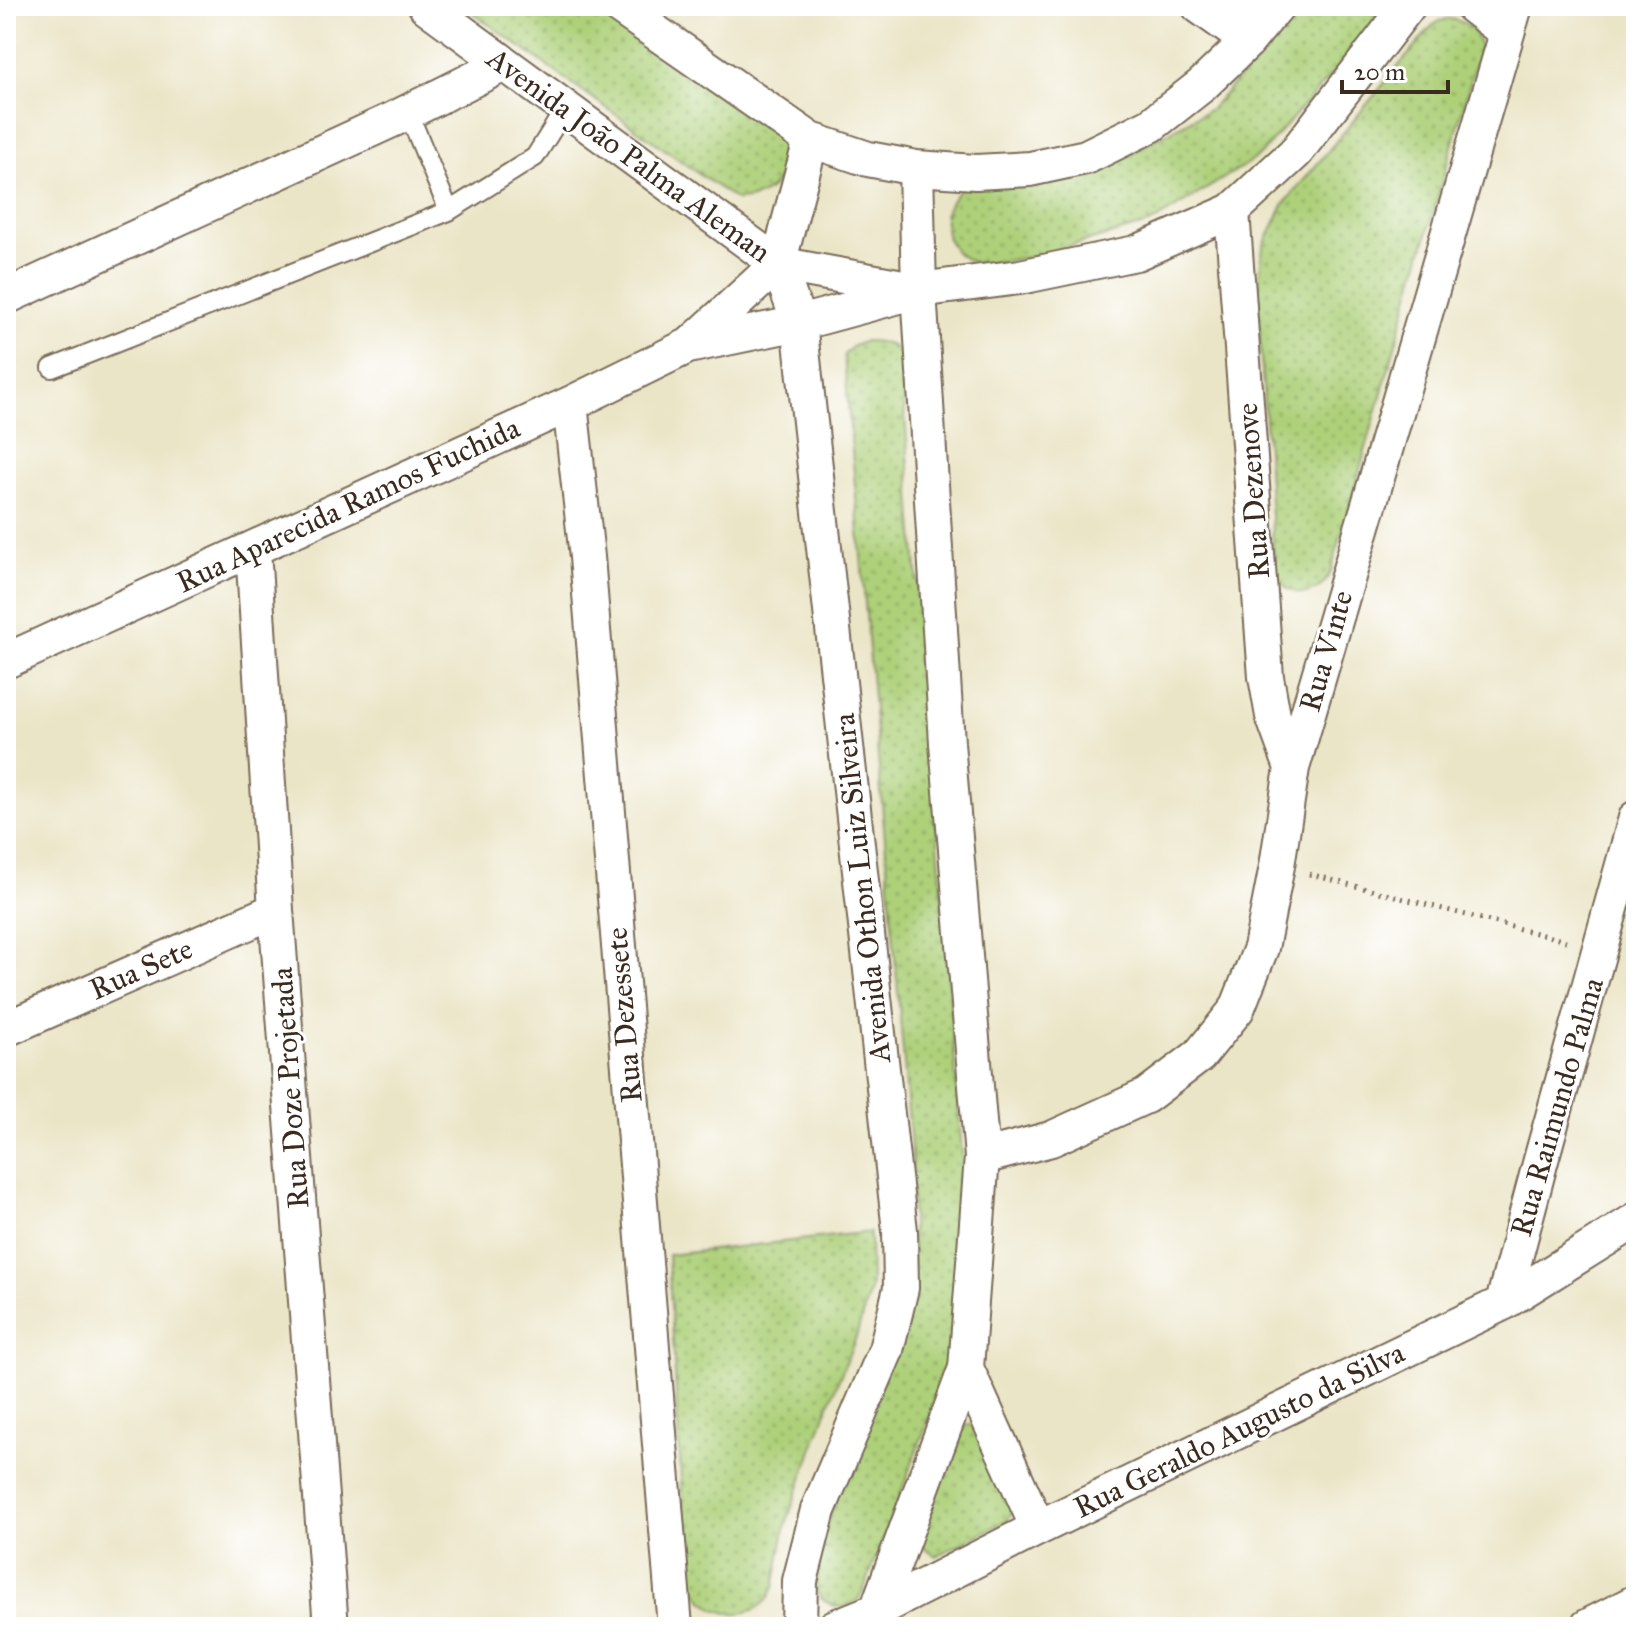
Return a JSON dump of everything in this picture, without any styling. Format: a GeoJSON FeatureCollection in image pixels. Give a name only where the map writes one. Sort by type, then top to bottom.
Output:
{"type":"FeatureCollection","features":[{"type":"Feature","properties":{"kind":"street","name":"Avenida João Palma Aleman"},"geometry":{"type":"LineString","coordinates":[[426,6],[778,264],[919,290],[1020,277],[1136,253],[1232,211],[1296,152],[1408,6]]}},
{"type":"Feature","properties":{"kind":"street"},"geometry":{"type":"LineString","coordinates":[[618,6],[811,140],[868,159],[916,168],[976,172],[1030,169],[1086,157],[1151,125],[1202,85],[1248,41],[1277,6]]}},
{"type":"Feature","properties":{"kind":"street"},"geometry":{"type":"LineString","coordinates":[[1199,6],[1248,41]]}},
{"type":"Feature","properties":{"kind":"street"},"geometry":{"type":"LineString","coordinates":[[1472,6],[1511,20]]}},
{"type":"Feature","properties":{"kind":"street","name":"Rua Vinte"},"geometry":{"type":"LineString","coordinates":[[982,1157],[1051,1139],[1146,1096],[1199,1056],[1237,1009],[1261,948],[1292,768],[1511,20]]}},
{"type":"Feature","properties":{"kind":"street"},"geometry":{"type":"LineString","coordinates":[[6,297],[408,112],[504,64]]}},
{"type":"Feature","properties":{"kind":"street"},"geometry":{"type":"LineString","coordinates":[[778,264],[811,140]]}},
{"type":"Feature","properties":{"kind":"street"},"geometry":{"type":"LineString","coordinates":[[876,1619],[966,1368],[982,1157],[947,743],[919,290],[916,168]]}},
{"type":"Feature","properties":{"kind":"street","name":"Rua Dezenove"},"geometry":{"type":"LineString","coordinates":[[1232,211],[1266,677],[1273,716],[1292,768]]}},
{"type":"Feature","properties":{"kind":"street","name":"Avenida Othon Luiz Silveira"},"geometry":{"type":"LineString","coordinates":[[778,264],[799,323],[898,1215],[901,1288],[886,1350],[818,1510],[800,1581],[799,1627]]}},
{"type":"Feature","properties":{"kind":"street","name":"Rua Aparecida Ramos Fuchida"},"geometry":{"type":"LineString","coordinates":[[688,346],[778,264]]}},
{"type":"Feature","properties":{"kind":"street","name":"Rua Aparecida Ramos Fuchida"},"geometry":{"type":"LineString","coordinates":[[6,661],[570,404],[688,346],[799,323],[919,290]]}},
{"type":"Feature","properties":{"kind":"street","name":"Rua Dezessete"},"geometry":{"type":"LineString","coordinates":[[570,404],[588,573],[675,1627]]}},
{"type":"Feature","properties":{"kind":"street","name":"Rua Doze Projetada"},"geometry":{"type":"LineString","coordinates":[[253,549],[276,910],[331,1627]]}},
{"type":"Feature","properties":{"kind":"street","name":"Rua Raimundo Palma"},"geometry":{"type":"LineString","coordinates":[[1503,1303],[1636,818]]}},
{"type":"Feature","properties":{"kind":"street","name":"Rua Sete"},"geometry":{"type":"LineString","coordinates":[[6,1029],[276,910]]}},
{"type":"Feature","properties":{"kind":"street","name":"Rua Geraldo Augusto da Silva"},"geometry":{"type":"LineString","coordinates":[[835,1627],[876,1619],[1038,1528],[1503,1303],[1636,1220]]}},
{"type":"Feature","properties":{"kind":"street"},"geometry":{"type":"LineString","coordinates":[[966,1368],[1038,1528]]}},
{"type":"Feature","properties":{"kind":"street"},"geometry":{"type":"LineString","coordinates":[[1587,1627],[1636,1602]]}},
{"type":"Feature","properties":{"kind":"lane"},"geometry":{"type":"LineString","coordinates":[[52,368],[449,211],[535,157],[565,109]]}},
{"type":"Feature","properties":{"kind":"lane"},"geometry":{"type":"LineString","coordinates":[[408,112],[449,211]]}},
{"type":"Feature","properties":{"kind":"path"},"geometry":{"type":"LineString","coordinates":[[1277,866],[1600,950]]}},
{"type":"Feature","properties":{"kind":"green space"},"geometry":{"type":"Polygon","coordinates":[[[463,6],[596,6],[776,133],[783,158],[778,180],[762,194],[736,200],[463,6]]]}},
{"type":"Feature","properties":{"kind":"green space"},"geometry":{"type":"Polygon","coordinates":[[[1300,6],[1384,6],[1347,57],[1258,157],[1151,223],[1032,257],[980,264],[956,252],[948,240],[945,213],[959,190],[971,183],[1118,160],[1211,109],[1300,6]]]}},
{"type":"Feature","properties":{"kind":"green space"},"geometry":{"type":"Polygon","coordinates":[[[1449,19],[1470,27],[1480,48],[1331,571],[1317,589],[1298,593],[1282,583],[1274,562],[1257,293],[1263,247],[1283,205],[1432,26],[1449,19]]]}},
{"type":"Feature","properties":{"kind":"green space"},"geometry":{"type":"Polygon","coordinates":[[[865,341],[883,343],[900,351],[962,1154],[962,1290],[950,1363],[863,1592],[859,1599],[845,1607],[837,1607],[823,1600],[816,1586],[822,1539],[912,1286],[912,1158],[844,355],[853,346],[865,341]]]}},
{"type":"Feature","properties":{"kind":"green space"},"geometry":{"type":"Polygon","coordinates":[[[870,1232],[871,1286],[856,1337],[786,1524],[774,1588],[767,1600],[756,1609],[728,1613],[715,1609],[695,1589],[686,1565],[668,1255],[870,1232]]]}},
{"type":"Feature","properties":{"kind":"green space"},"geometry":{"type":"Polygon","coordinates":[[[976,1425],[1013,1511],[1008,1520],[936,1556],[924,1548],[919,1535],[962,1426],[976,1425]]]}}]}
